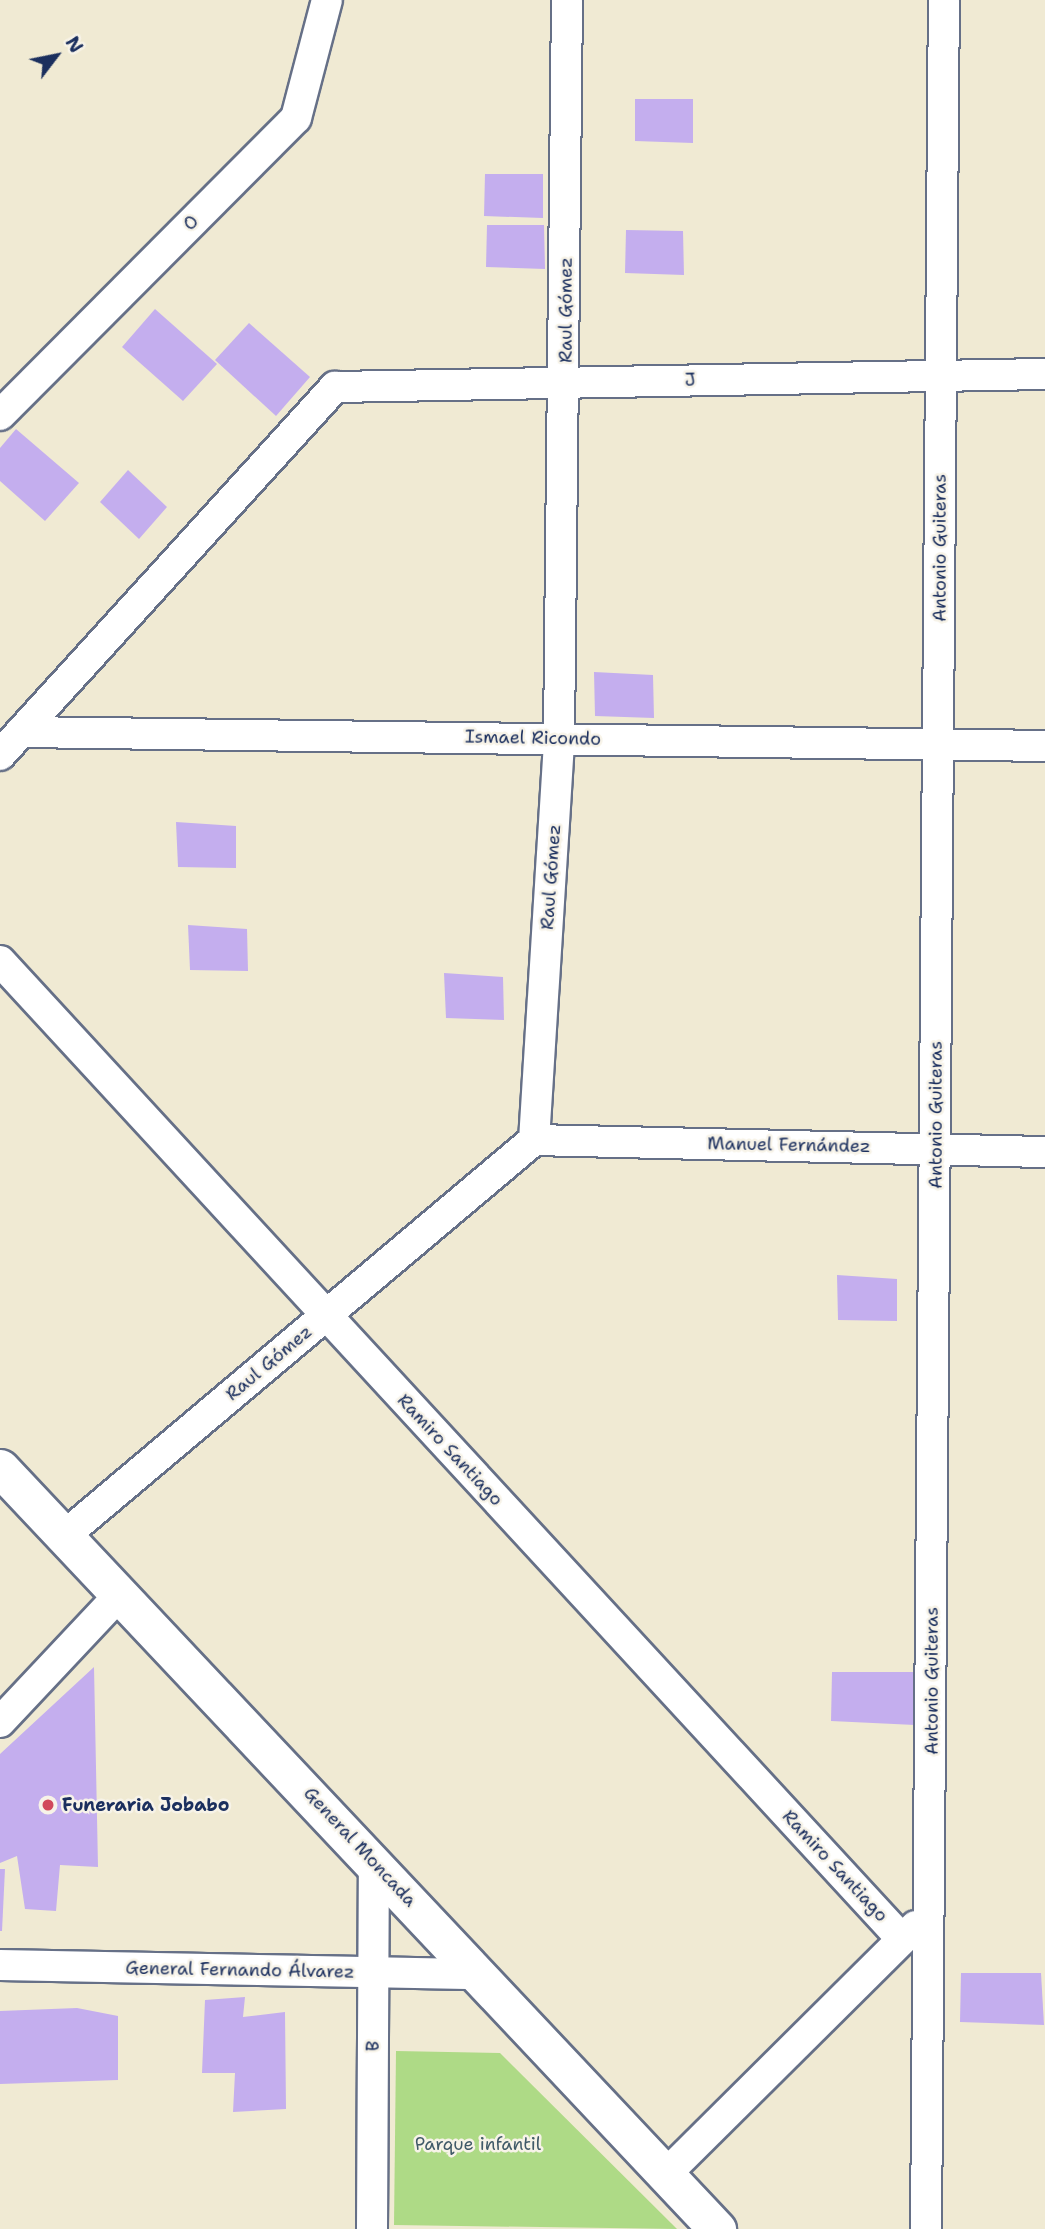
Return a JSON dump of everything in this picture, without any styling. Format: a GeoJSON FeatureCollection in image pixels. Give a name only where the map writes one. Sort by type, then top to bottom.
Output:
{"type":"FeatureCollection","features":[{"type":"Feature","properties":{"kind":"street","name":"O"},"geometry":{"type":"LineString","coordinates":[[0,415],[296,118],[327,0]]}},
{"type":"Feature","properties":{"kind":"street","name":"Raul Gómez"},"geometry":{"type":"LineString","coordinates":[[64,1536],[534,1140],[559,738],[566,383],[567,0]]}},
{"type":"Feature","properties":{"kind":"street","name":"Antonio Guiteras"},"geometry":{"type":"LineString","coordinates":[[926,2229],[931,1915],[944,0]]}},
{"type":"Feature","properties":{"kind":"street","name":"J"},"geometry":{"type":"LineString","coordinates":[[21,732],[335,387],[1045,374]]}},
{"type":"Feature","properties":{"kind":"street","name":"Ismael Ricondo"},"geometry":{"type":"LineString","coordinates":[[21,732],[1045,746]]}},
{"type":"Feature","properties":{"kind":"street"},"geometry":{"type":"LineString","coordinates":[[0,755],[21,732]]}},
{"type":"Feature","properties":{"kind":"street","name":"Ramiro Santiago"},"geometry":{"type":"LineString","coordinates":[[0,961],[901,1938]]}},
{"type":"Feature","properties":{"kind":"street","name":"Manuel Fernández"},"geometry":{"type":"LineString","coordinates":[[534,1140],[936,1147],[1045,1152]]}},
{"type":"Feature","properties":{"kind":"street","name":"General Moncada"},"geometry":{"type":"LineString","coordinates":[[0,1468],[668,2172],[717,2229]]}},
{"type":"Feature","properties":{"kind":"street"},"geometry":{"type":"LineString","coordinates":[[0,1722],[120,1594]]}},
{"type":"Feature","properties":{"kind":"street","name":"B"},"geometry":{"type":"LineString","coordinates":[[372,2229],[374,1862]]}},
{"type":"Feature","properties":{"kind":"street"},"geometry":{"type":"LineString","coordinates":[[668,2172],[901,1938],[931,1915]]}},
{"type":"Feature","properties":{"kind":"street","name":"General Fernando Álvarez"},"geometry":{"type":"LineString","coordinates":[[0,1965],[480,1974]]}},
{"type":"Feature","properties":{"kind":"green space","name":"Parque infantil"},"geometry":{"type":"Polygon","coordinates":[[[396,2051],[500,2053],[677,2229],[394,2225],[396,2051]]]}},
{"type":"Feature","properties":{"kind":"building"},"geometry":{"type":"Polygon","coordinates":[[[635,99],[693,99],[693,143],[635,141],[635,99]]]}},
{"type":"Feature","properties":{"kind":"building"},"geometry":{"type":"Polygon","coordinates":[[[485,174],[543,174],[543,218],[484,216],[485,174]]]}},
{"type":"Feature","properties":{"kind":"building"},"geometry":{"type":"Polygon","coordinates":[[[487,225],[544,225],[545,269],[486,267],[487,225]]]}},
{"type":"Feature","properties":{"kind":"building"},"geometry":{"type":"Polygon","coordinates":[[[626,230],[683,231],[684,275],[625,273],[626,230]]]}},
{"type":"Feature","properties":{"kind":"building"},"geometry":{"type":"Polygon","coordinates":[[[155,309],[217,364],[183,401],[122,347],[155,309]]]}},
{"type":"Feature","properties":{"kind":"building"},"geometry":{"type":"Polygon","coordinates":[[[249,323],[310,377],[276,416],[215,360],[249,323]]]}},
{"type":"Feature","properties":{"kind":"building"},"geometry":{"type":"Polygon","coordinates":[[[16,429],[79,483],[45,521],[0,481],[0,448],[16,429]]]}},
{"type":"Feature","properties":{"kind":"building"},"geometry":{"type":"Polygon","coordinates":[[[128,470],[167,507],[139,539],[100,502],[128,470]]]}},
{"type":"Feature","properties":{"kind":"building"},"geometry":{"type":"Polygon","coordinates":[[[594,672],[653,675],[654,718],[595,716],[594,672]]]}},
{"type":"Feature","properties":{"kind":"building"},"geometry":{"type":"Polygon","coordinates":[[[176,822],[236,826],[236,868],[178,867],[176,822]]]}},
{"type":"Feature","properties":{"kind":"building"},"geometry":{"type":"Polygon","coordinates":[[[188,925],[247,929],[248,971],[190,970],[188,925]]]}},
{"type":"Feature","properties":{"kind":"building"},"geometry":{"type":"Polygon","coordinates":[[[444,973],[503,977],[504,1020],[446,1018],[444,973]]]}},
{"type":"Feature","properties":{"kind":"building"},"geometry":{"type":"Polygon","coordinates":[[[837,1275],[897,1279],[897,1321],[838,1320],[837,1275]]]}},
{"type":"Feature","properties":{"kind":"building","name":"Funeraria Jobabo"},"geometry":{"type":"Polygon","coordinates":[[[94,1667],[98,1867],[60,1865],[56,1911],[25,1909],[17,1856],[0,1863],[0,1754],[94,1667]]]}},
{"type":"Feature","properties":{"kind":"building"},"geometry":{"type":"Polygon","coordinates":[[[832,1672],[913,1672],[915,1725],[831,1721],[832,1672]]]}},
{"type":"Feature","properties":{"kind":"building"},"geometry":{"type":"Polygon","coordinates":[[[0,1869],[5,1869],[2,1931],[0,1931],[0,1869]]]}},
{"type":"Feature","properties":{"kind":"building"},"geometry":{"type":"Polygon","coordinates":[[[961,1973],[1041,1973],[1044,2025],[960,2022],[961,1973]]]}},
{"type":"Feature","properties":{"kind":"building"},"geometry":{"type":"Polygon","coordinates":[[[245,1997],[243,2017],[285,2012],[286,2109],[233,2112],[235,2073],[202,2073],[205,2000],[245,1997]]]}},
{"type":"Feature","properties":{"kind":"building"},"geometry":{"type":"Polygon","coordinates":[[[77,2008],[118,2016],[118,2080],[0,2084],[0,2011],[77,2008]]]}},
{"type":"Feature","properties":{"kind":"place","name":"Funeraria Jobabo"},"geometry":{"type":"Point","coordinates":[48,1805]}}]}
